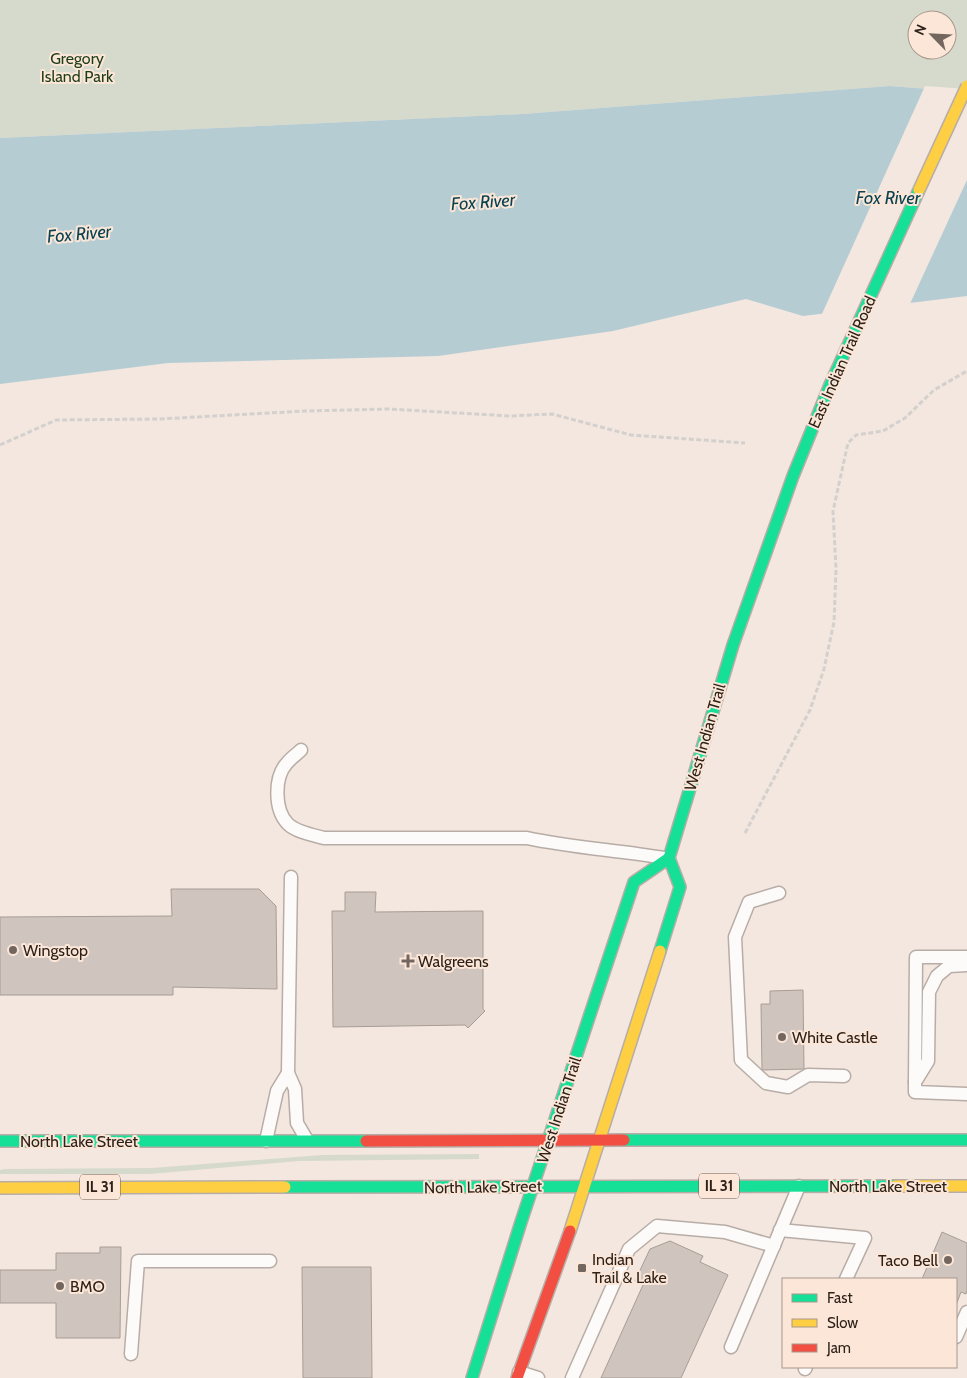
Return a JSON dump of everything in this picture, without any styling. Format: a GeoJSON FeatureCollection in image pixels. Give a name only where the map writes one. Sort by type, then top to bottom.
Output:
{"type":"FeatureCollection","features":[{"type":"Feature","properties":{"kind":"main road","name":"East Indian Trail Road"},"geometry":{"type":"LineString","coordinates":[[733,645],[790,485],[830,385],[967,86]]}},
{"type":"Feature","properties":{"kind":"main road","name":"West Indian Trail"},"geometry":{"type":"LineString","coordinates":[[472,1378],[634,882],[669,858],[733,645]]}},
{"type":"Feature","properties":{"kind":"main road"},"geometry":{"type":"LineString","coordinates":[[518,1375],[586,1186],[680,886],[669,858]]}},
{"type":"Feature","properties":{"kind":"main road","name":"North Lake Street"},"geometry":{"type":"LineString","coordinates":[[0,1141],[967,1140]]}},
{"type":"Feature","properties":{"kind":"main road","name":"North Lake Street"},"geometry":{"type":"LineString","coordinates":[[0,1188],[967,1186]]}},
{"type":"Feature","properties":{"kind":"lane"},"geometry":{"type":"LineString","coordinates":[[301,750],[285,764],[277,789],[278,807],[288,824],[305,833],[324,838],[527,838],[560,845],[623,850],[669,858]]}},
{"type":"Feature","properties":{"kind":"lane"},"geometry":{"type":"LineString","coordinates":[[290,877],[288,1073],[295,1089],[297,1123],[306,1140]]}},
{"type":"Feature","properties":{"kind":"lane"},"geometry":{"type":"LineString","coordinates":[[779,893],[749,902],[735,937],[741,1060],[766,1083],[788,1087],[808,1075],[844,1076]]}},
{"type":"Feature","properties":{"kind":"lane"},"geometry":{"type":"LineString","coordinates":[[967,957],[916,957],[915,1082],[915,1092],[967,1094]]}},
{"type":"Feature","properties":{"kind":"lane"},"geometry":{"type":"LineString","coordinates":[[915,1082],[928,1061],[929,992],[937,976],[949,966],[967,965]]}},
{"type":"Feature","properties":{"kind":"lane"},"geometry":{"type":"LineString","coordinates":[[266,1141],[276,1091],[288,1073]]}},
{"type":"Feature","properties":{"kind":"lane"},"geometry":{"type":"LineString","coordinates":[[731,1348],[799,1186]]}},
{"type":"Feature","properties":{"kind":"lane"},"geometry":{"type":"LineString","coordinates":[[572,1378],[629,1249],[657,1226],[725,1232],[774,1246]]}},
{"type":"Feature","properties":{"kind":"lane"},"geometry":{"type":"LineString","coordinates":[[780,1230],[865,1238],[846,1278]]}},
{"type":"Feature","properties":{"kind":"lane"},"geometry":{"type":"LineString","coordinates":[[131,1354],[138,1261],[270,1261]]}},
{"type":"Feature","properties":{"kind":"lane"},"geometry":{"type":"LineString","coordinates":[[957,1335],[967,1312]]}},
{"type":"Feature","properties":{"kind":"lane"},"geometry":{"type":"LineString","coordinates":[[518,1375],[538,1378]]}},
{"type":"Feature","properties":{"kind":"path"},"geometry":{"type":"LineString","coordinates":[[745,833],[810,710],[824,669],[834,622],[836,569],[833,511],[848,443],[856,435],[883,431],[906,418],[934,390],[967,372]]}},
{"type":"Feature","properties":{"kind":"path"},"geometry":{"type":"LineString","coordinates":[[0,445],[56,420],[160,419],[305,411],[389,409],[510,416],[552,414],[631,435],[745,443]]}},
{"type":"Feature","properties":{"kind":"green space","name":"Gregory Island Park"},"geometry":{"type":"Polygon","coordinates":[[[0,0],[967,0],[967,92],[890,86],[523,114],[0,138],[0,0]]]}},
{"type":"Feature","properties":{"kind":"green space"},"geometry":{"type":"Polygon","coordinates":[[[479,1154],[479,1159],[299,1161],[150,1174],[0,1174],[0,1170],[4,1169],[152,1168],[322,1155],[479,1154]]]}},
{"type":"Feature","properties":{"kind":"water","name":"Fox River"},"geometry":{"type":"Polygon","coordinates":[[[890,86],[967,92],[967,296],[803,316],[746,299],[613,331],[438,356],[168,363],[0,384],[0,138],[523,114],[890,86]]]}},
{"type":"Feature","properties":{"kind":"pier"},"geometry":{"type":"Polygon","coordinates":[[[925,86],[967,89],[967,180],[909,306],[821,316],[925,86]]]}},
{"type":"Feature","properties":{"kind":"building"},"geometry":{"type":"Polygon","coordinates":[[[171,889],[259,889],[276,906],[277,989],[173,987],[173,995],[0,995],[0,917],[172,916],[171,889]]]}},
{"type":"Feature","properties":{"kind":"building","name":"Walgreens"},"geometry":{"type":"Polygon","coordinates":[[[345,892],[376,892],[375,912],[483,911],[483,1009],[485,1011],[468,1028],[465,1025],[333,1027],[332,911],[345,911],[345,892]]]}},
{"type":"Feature","properties":{"kind":"building","name":"White Castle"},"geometry":{"type":"Polygon","coordinates":[[[803,990],[804,1069],[762,1070],[761,1004],[770,1004],[770,991],[803,990]]]}},
{"type":"Feature","properties":{"kind":"building","name":"Taco Bell"},"geometry":{"type":"Polygon","coordinates":[[[942,1232],[967,1243],[967,1290],[966,1294],[961,1292],[957,1302],[957,1278],[922,1278],[942,1232]]]}},
{"type":"Feature","properties":{"kind":"building"},"geometry":{"type":"Polygon","coordinates":[[[670,1241],[703,1256],[700,1262],[728,1275],[681,1378],[601,1378],[643,1285],[635,1281],[650,1249],[670,1241]]]}},
{"type":"Feature","properties":{"kind":"building","name":"BMO"},"geometry":{"type":"Polygon","coordinates":[[[100,1247],[121,1247],[120,1338],[56,1338],[56,1303],[0,1303],[0,1270],[56,1270],[56,1253],[100,1253],[100,1247]]]}},
{"type":"Feature","properties":{"kind":"building"},"geometry":{"type":"Polygon","coordinates":[[[302,1267],[371,1267],[372,1378],[303,1378],[302,1267]]]}},
{"type":"Feature","properties":{"kind":"traffic: fast"},"geometry":{"type":"LineString","coordinates":[[733,645],[793,476],[830,385],[919,190]]}},
{"type":"Feature","properties":{"kind":"traffic: fast"},"geometry":{"type":"LineString","coordinates":[[660,951],[680,887],[669,858],[733,645]]}},
{"type":"Feature","properties":{"kind":"traffic: fast"},"geometry":{"type":"LineString","coordinates":[[472,1378],[521,1222],[634,882],[669,858]]}},
{"type":"Feature","properties":{"kind":"traffic: fast"},"geometry":{"type":"LineString","coordinates":[[624,1140],[967,1140]]}},
{"type":"Feature","properties":{"kind":"traffic: fast"},"geometry":{"type":"LineString","coordinates":[[0,1141],[366,1141]]}},
{"type":"Feature","properties":{"kind":"traffic: fast"},"geometry":{"type":"LineString","coordinates":[[285,1187],[895,1186]]}},
{"type":"Feature","properties":{"kind":"traffic: slow"},"geometry":{"type":"LineString","coordinates":[[919,190],[967,86]]}},
{"type":"Feature","properties":{"kind":"traffic: slow"},"geometry":{"type":"LineString","coordinates":[[570,1231],[660,951]]}},
{"type":"Feature","properties":{"kind":"traffic: slow"},"geometry":{"type":"LineString","coordinates":[[895,1186],[967,1186]]}},
{"type":"Feature","properties":{"kind":"traffic: slow"},"geometry":{"type":"LineString","coordinates":[[0,1188],[285,1187]]}},
{"type":"Feature","properties":{"kind":"traffic: jam"},"geometry":{"type":"LineString","coordinates":[[366,1141],[624,1140]]}},
{"type":"Feature","properties":{"kind":"traffic: jam"},"geometry":{"type":"LineString","coordinates":[[517,1378],[570,1231]]}},
{"type":"Feature","properties":{"kind":"place","name":"Wingstop"},"geometry":{"type":"Point","coordinates":[13,950]}},
{"type":"Feature","properties":{"kind":"place","name":"Walgreens"},"geometry":{"type":"Point","coordinates":[408,961]}},
{"type":"Feature","properties":{"kind":"place","name":"White Castle"},"geometry":{"type":"Point","coordinates":[782,1037]}},
{"type":"Feature","properties":{"kind":"place","name":"Taco Bell"},"geometry":{"type":"Point","coordinates":[948,1260]}},
{"type":"Feature","properties":{"kind":"place","name":"Indian Trail & Lake"},"geometry":{"type":"Point","coordinates":[582,1268]}},
{"type":"Feature","properties":{"kind":"place","name":"BMO"},"geometry":{"type":"Point","coordinates":[60,1286]}}]}
